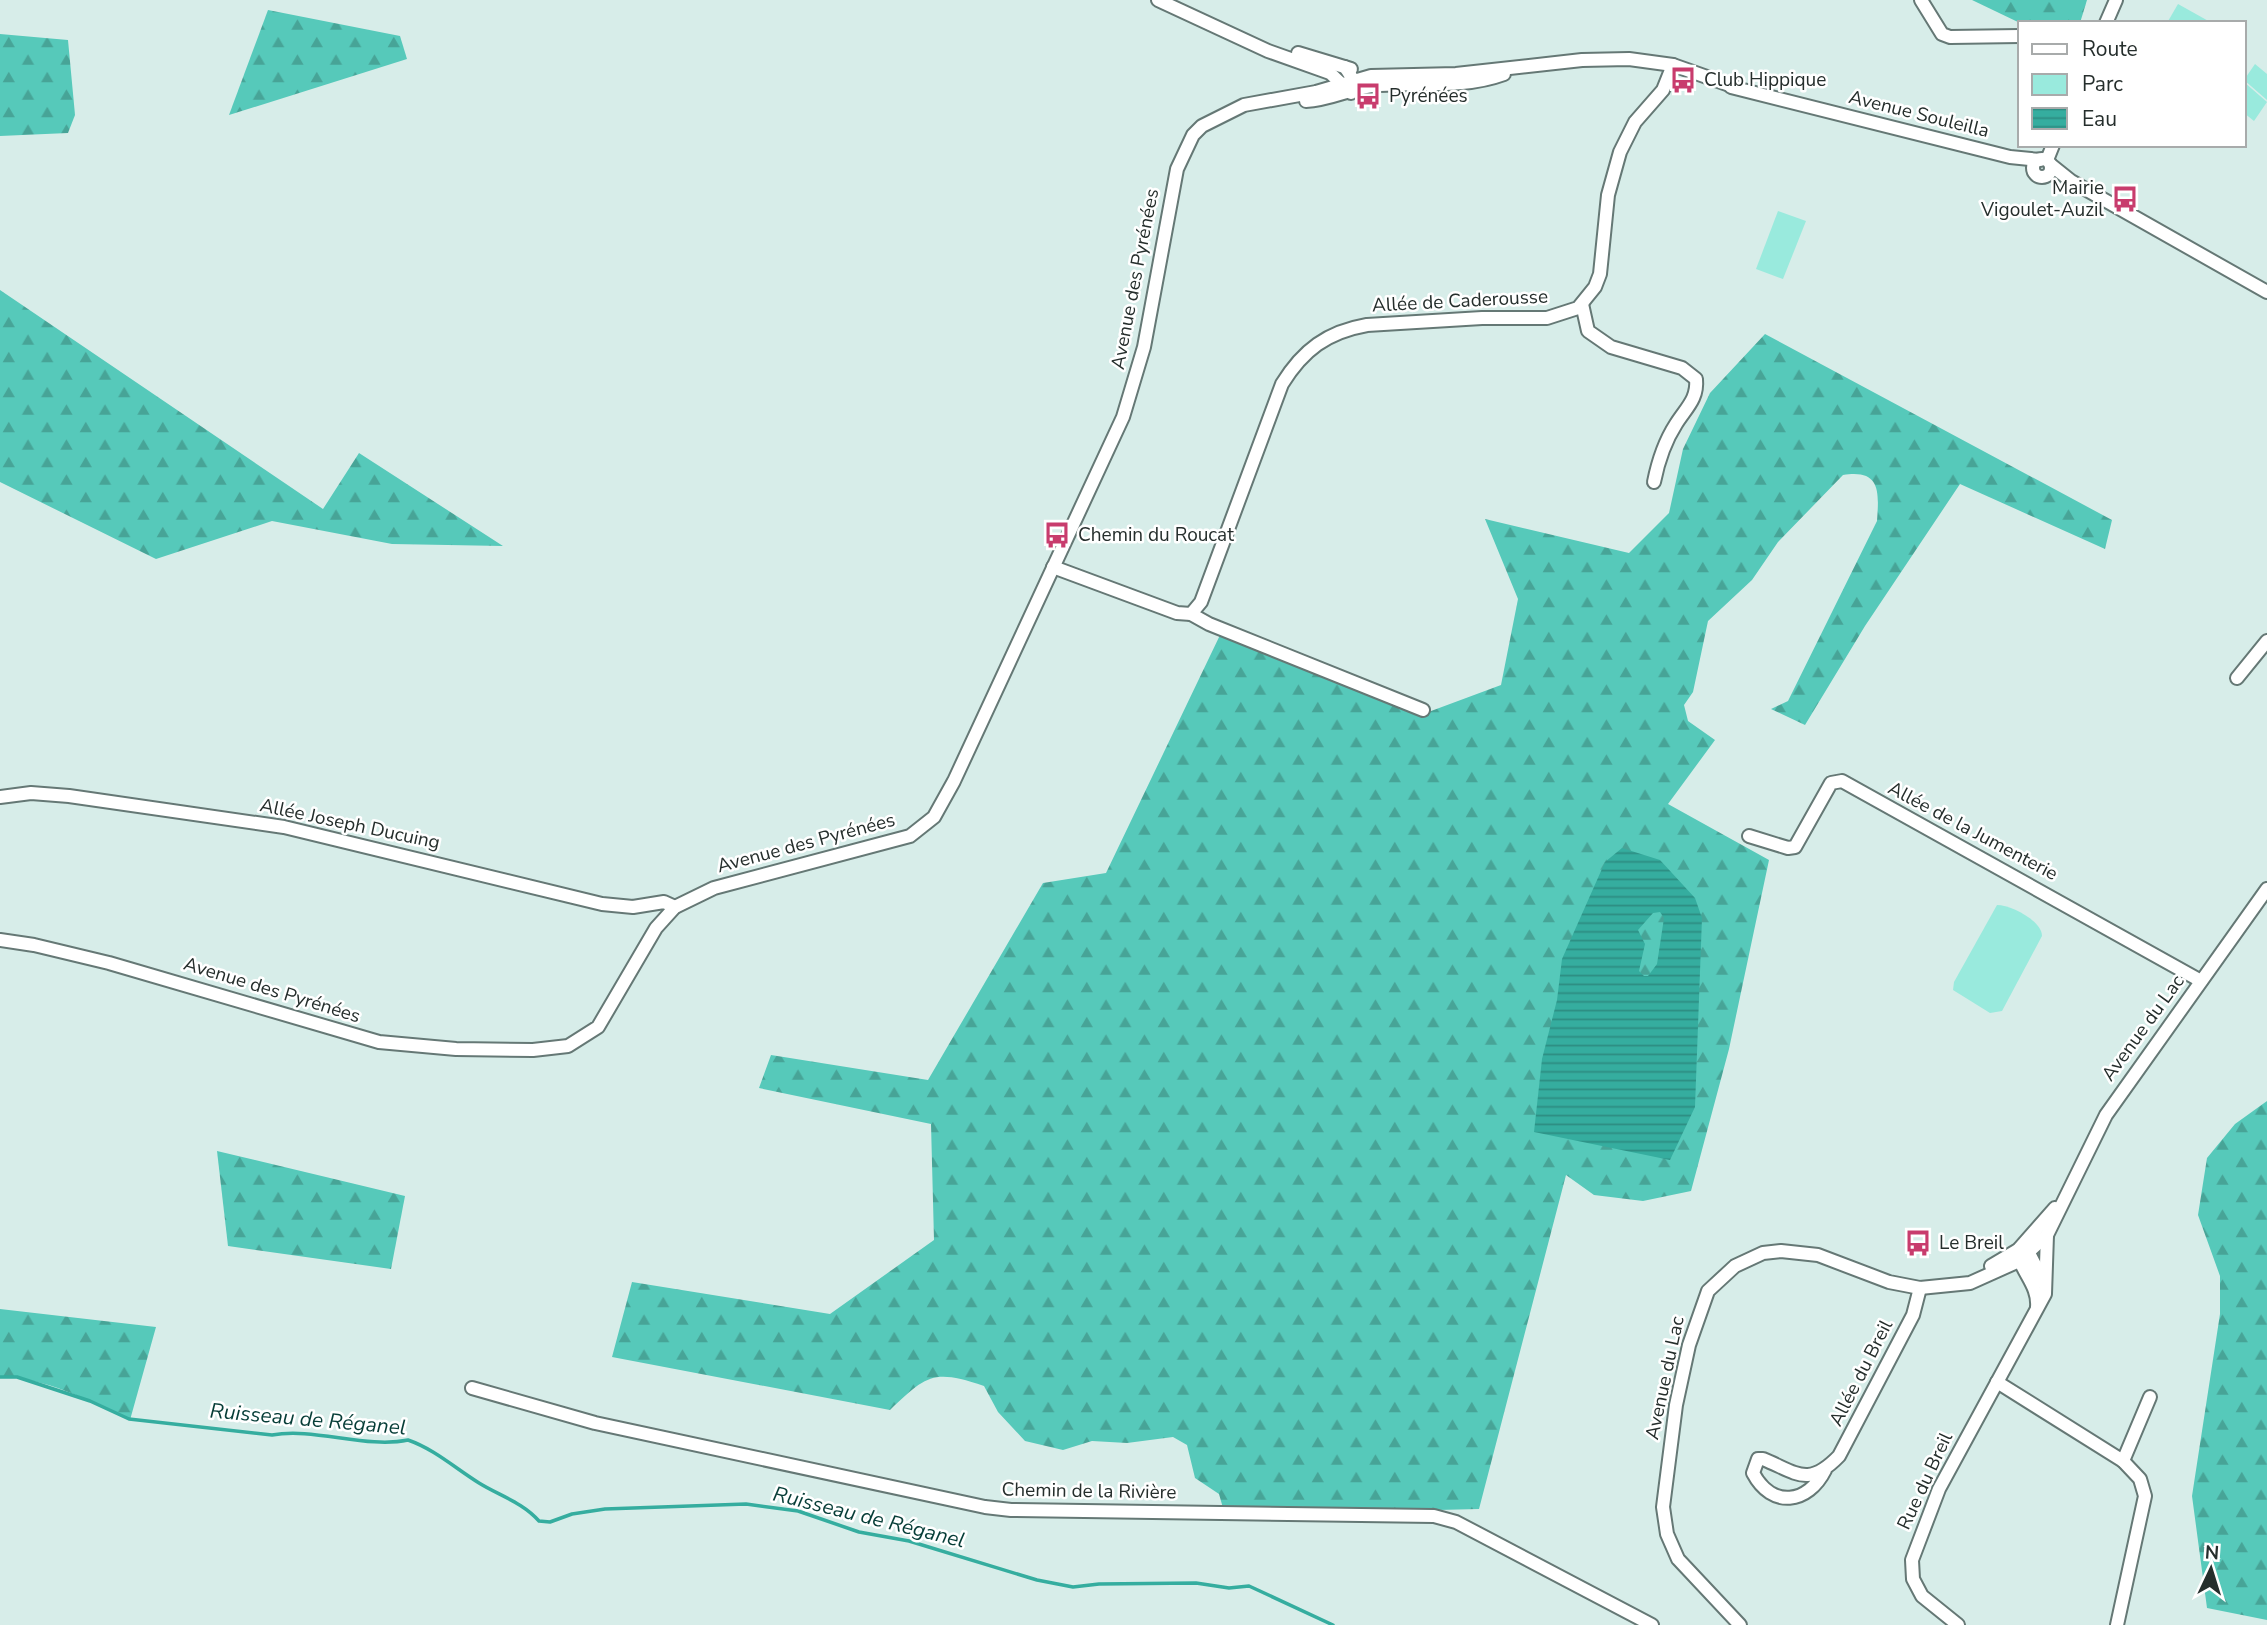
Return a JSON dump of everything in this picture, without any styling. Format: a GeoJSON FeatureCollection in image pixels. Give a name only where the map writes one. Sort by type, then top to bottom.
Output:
{"type":"FeatureCollection","features":[{"type":"Feature","properties":{"kind":"street"},"geometry":{"type":"LineString","coordinates":[[1158,0],[1241,38],[1330,73],[1349,86]]}},
{"type":"Feature","properties":{"kind":"street"},"geometry":{"type":"LineString","coordinates":[[1921,0],[1942,34],[1950,37],[2018,36]]}},
{"type":"Feature","properties":{"kind":"street"},"geometry":{"type":"LineString","coordinates":[[2107,21],[2116,0]]}},
{"type":"Feature","properties":{"kind":"street"},"geometry":{"type":"LineString","coordinates":[[1241,38],[1371,76]]}},
{"type":"Feature","properties":{"kind":"street","name":"Avenue des Pyrénées"},"geometry":{"type":"LineString","coordinates":[[1263,101],[1318,100],[1371,76],[1443,75],[1608,59],[1671,69]]}},
{"type":"Feature","properties":{"kind":"street"},"geometry":{"type":"LineString","coordinates":[[1315,67],[1319,79],[1315,92]]}},
{"type":"Feature","properties":{"kind":"street"},"geometry":{"type":"LineString","coordinates":[[1345,67],[1349,86]]}},
{"type":"Feature","properties":{"kind":"street","name":"Avenue des Pyrénées"},"geometry":{"type":"LineString","coordinates":[[0,940],[34,945],[122,967],[379,1042],[456,1049],[533,1051],[568,1046],[598,1027],[644,946],[676,907],[714,888],[911,836],[927,825],[954,781],[1133,388],[1144,347],[1171,191],[1183,153],[1193,135],[1212,118],[1263,101],[1349,86],[1464,84],[1490,79],[1521,68]]}},
{"type":"Feature","properties":{"kind":"street"},"geometry":{"type":"LineString","coordinates":[[1654,482],[1658,463],[1676,425],[1697,393],[1696,379],[1682,368],[1611,347],[1588,331],[1582,304],[1595,287],[1600,274],[1608,195],[1620,152],[1635,122],[1663,90],[1671,69]]}},
{"type":"Feature","properties":{"kind":"street","name":"Avenue Souleilla"},"geometry":{"type":"LineString","coordinates":[[1671,69],[2043,167]]}},
{"type":"Feature","properties":{"kind":"street"},"geometry":{"type":"LineString","coordinates":[[2052,147],[2043,167],[2267,292]]}},
{"type":"Feature","properties":{"kind":"street","name":"Allée de Caderousse"},"geometry":{"type":"LineString","coordinates":[[1191,614],[1201,602],[1282,384],[1293,366],[1317,342],[1348,328],[1367,325],[1482,318],[1547,318],[1567,314],[1582,304]]}},
{"type":"Feature","properties":{"kind":"street"},"geometry":{"type":"LineString","coordinates":[[1053,567],[1177,613],[1191,614],[1209,624],[1423,710]]}},
{"type":"Feature","properties":{"kind":"street"},"geometry":{"type":"LineString","coordinates":[[2237,678],[2267,641]]}},
{"type":"Feature","properties":{"kind":"street","name":"Allée de la Jumenterie"},"geometry":{"type":"LineString","coordinates":[[1749,836],[1788,849],[1795,847],[1831,783],[1842,781],[2201,981]]}},
{"type":"Feature","properties":{"kind":"street","name":"Allée Joseph Ducuing"},"geometry":{"type":"LineString","coordinates":[[5,796],[69,796],[284,827],[602,904],[633,907],[664,902],[676,907]]}},
{"type":"Feature","properties":{"kind":"street","name":"Avenue du Lac"},"geometry":{"type":"LineString","coordinates":[[1740,1625],[1678,1559],[1667,1534],[1663,1507],[1676,1405],[1689,1346],[1708,1291],[1735,1266],[1763,1253],[1781,1251],[1818,1255],[1889,1282],[1920,1288],[1970,1283],[2021,1255],[2047,1235],[2063,1198],[2111,1107],[2267,889]]}},
{"type":"Feature","properties":{"kind":"street","name":"Avenue du Lac"},"geometry":{"type":"LineString","coordinates":[[2021,1255],[2063,1198]]}},
{"type":"Feature","properties":{"kind":"street","name":"Rue du Breil"},"geometry":{"type":"LineString","coordinates":[[1958,1625],[1922,1596],[1913,1579],[1912,1560],[1939,1489],[2045,1294],[2047,1235]]}},
{"type":"Feature","properties":{"kind":"street"},"geometry":{"type":"LineString","coordinates":[[2021,1255],[2045,1285]]}},
{"type":"Feature","properties":{"kind":"street"},"geometry":{"type":"LineString","coordinates":[[2021,1255],[2035,1287],[2036,1310]]}},
{"type":"Feature","properties":{"kind":"street","name":"Allée du Breil"},"geometry":{"type":"LineString","coordinates":[[1825,1470],[1807,1476],[1789,1474],[1763,1459],[1758,1460],[1753,1473],[1770,1491],[1788,1499],[1803,1497],[1817,1486],[1825,1470],[1839,1456],[1913,1315],[1920,1288]]}},
{"type":"Feature","properties":{"kind":"street"},"geometry":{"type":"LineString","coordinates":[[1997,1382],[2123,1461],[2140,1479],[2145,1496],[2117,1625]]}},
{"type":"Feature","properties":{"kind":"street","name":"Chemin de la Rivière"},"geometry":{"type":"LineString","coordinates":[[472,1388],[595,1423],[985,1507],[1011,1510],[1434,1516],[1456,1522],[1651,1625]]}},
{"type":"Feature","properties":{"kind":"street"},"geometry":{"type":"LineString","coordinates":[[2123,1461],[2150,1397]]}},
{"type":"Feature","properties":{"kind":"green space"},"geometry":{"type":"Polygon","coordinates":[[[1972,0],[2087,0],[2081,21],[2018,22],[1972,0]]]}},
{"type":"Feature","properties":{"kind":"green space"},"geometry":{"type":"Polygon","coordinates":[[[2178,4],[2208,21],[2168,21],[2178,4]]]}},
{"type":"Feature","properties":{"kind":"green space"},"geometry":{"type":"Polygon","coordinates":[[[268,10],[400,36],[407,59],[229,115],[268,10]]]}},
{"type":"Feature","properties":{"kind":"green space"},"geometry":{"type":"Polygon","coordinates":[[[0,34],[68,40],[75,115],[68,133],[0,136],[0,34]]]}},
{"type":"Feature","properties":{"kind":"green space"},"geometry":{"type":"Polygon","coordinates":[[[2255,64],[2267,74],[2267,100],[2246,82],[2246,77],[2255,64]]]}},
{"type":"Feature","properties":{"kind":"green space"},"geometry":{"type":"Polygon","coordinates":[[[2246,84],[2267,102],[2254,121],[2246,115],[2246,84]]]}},
{"type":"Feature","properties":{"kind":"green space"},"geometry":{"type":"Polygon","coordinates":[[[1778,211],[1806,221],[1783,279],[1756,269],[1778,211]]]}},
{"type":"Feature","properties":{"kind":"green space"},"geometry":{"type":"Polygon","coordinates":[[[0,290],[323,509],[359,453],[503,546],[392,544],[272,521],[156,559],[0,482],[0,290]]]}},
{"type":"Feature","properties":{"kind":"green space"},"geometry":{"type":"Polygon","coordinates":[[[1765,334],[2112,520],[2105,549],[1960,484],[1865,626],[1805,725],[1771,709],[1788,701],[1877,521],[1877,492],[1871,479],[1855,474],[1843,475],[1778,542],[1752,580],[1708,621],[1693,692],[1684,705],[1688,721],[1715,740],[1668,804],[1769,860],[1729,1049],[1691,1191],[1643,1201],[1594,1195],[1566,1175],[1479,1509],[1225,1515],[1219,1494],[1195,1478],[1187,1445],[1173,1437],[1127,1443],[1092,1441],[1063,1450],[1025,1441],[998,1412],[984,1386],[967,1381],[932,1378],[913,1389],[890,1410],[612,1357],[632,1282],[830,1314],[934,1240],[931,1124],[759,1088],[771,1055],[928,1080],[1043,883],[1106,873],[1221,633],[1423,714],[1501,685],[1518,599],[1485,519],[1629,553],[1669,513],[1683,449],[1710,393],[1765,334]]]}},
{"type":"Feature","properties":{"kind":"green space"},"geometry":{"type":"Polygon","coordinates":[[[1997,905],[2025,915],[2037,925],[2042,936],[2002,1011],[1990,1013],[1953,990],[1954,982],[1997,905]]]}},
{"type":"Feature","properties":{"kind":"green space"},"geometry":{"type":"Polygon","coordinates":[[[2267,1101],[2267,1620],[2207,1608],[2192,1496],[2220,1314],[2220,1276],[2198,1215],[2207,1158],[2235,1124],[2267,1101]]]}},
{"type":"Feature","properties":{"kind":"green space"},"geometry":{"type":"Polygon","coordinates":[[[217,1151],[405,1196],[391,1269],[228,1246],[217,1151]]]}},
{"type":"Feature","properties":{"kind":"green space"},"geometry":{"type":"Polygon","coordinates":[[[0,1309],[156,1327],[130,1420],[50,1386],[0,1377],[0,1309]]]}},
{"type":"Feature","properties":{"kind":"water"},"geometry":{"type":"Polygon","coordinates":[[[1622,848],[1660,860],[1695,898],[1702,918],[1695,1107],[1670,1160],[1534,1132],[1542,1059],[1557,1000],[1562,959],[1605,862],[1622,848]],[[1660,912],[1653,913],[1638,930],[1645,944],[1639,971],[1644,976],[1648,976],[1657,964],[1664,918],[1660,912]]]}},
{"type":"Feature","properties":{"kind":"waterway","name":"Ruisseau de Réganel"},"geometry":{"type":"LineString","coordinates":[[0,1377],[17,1377],[90,1401],[129,1419],[272,1435],[305,1434],[375,1442],[408,1440],[427,1448],[479,1483],[518,1504],[539,1521],[550,1522],[572,1514],[605,1509],[746,1504],[798,1511],[859,1532],[909,1541],[1037,1580],[1073,1587],[1099,1584],[1196,1583],[1229,1588],[1249,1586],[1333,1625]]}},
{"type":"Feature","properties":{"kind":"place","name":"Club Hippique"},"geometry":{"type":"Point","coordinates":[1683,80]}},
{"type":"Feature","properties":{"kind":"place","name":"Pyrénées"},"geometry":{"type":"Point","coordinates":[1368,96]}},
{"type":"Feature","properties":{"kind":"place","name":"Mairie Vigoulet-Auzil"},"geometry":{"type":"Point","coordinates":[2125,199]}},
{"type":"Feature","properties":{"kind":"place","name":"Chemin du Roucat"},"geometry":{"type":"Point","coordinates":[1057,535]}},
{"type":"Feature","properties":{"kind":"place","name":"Le Breil"},"geometry":{"type":"Point","coordinates":[1918,1243]}}]}
